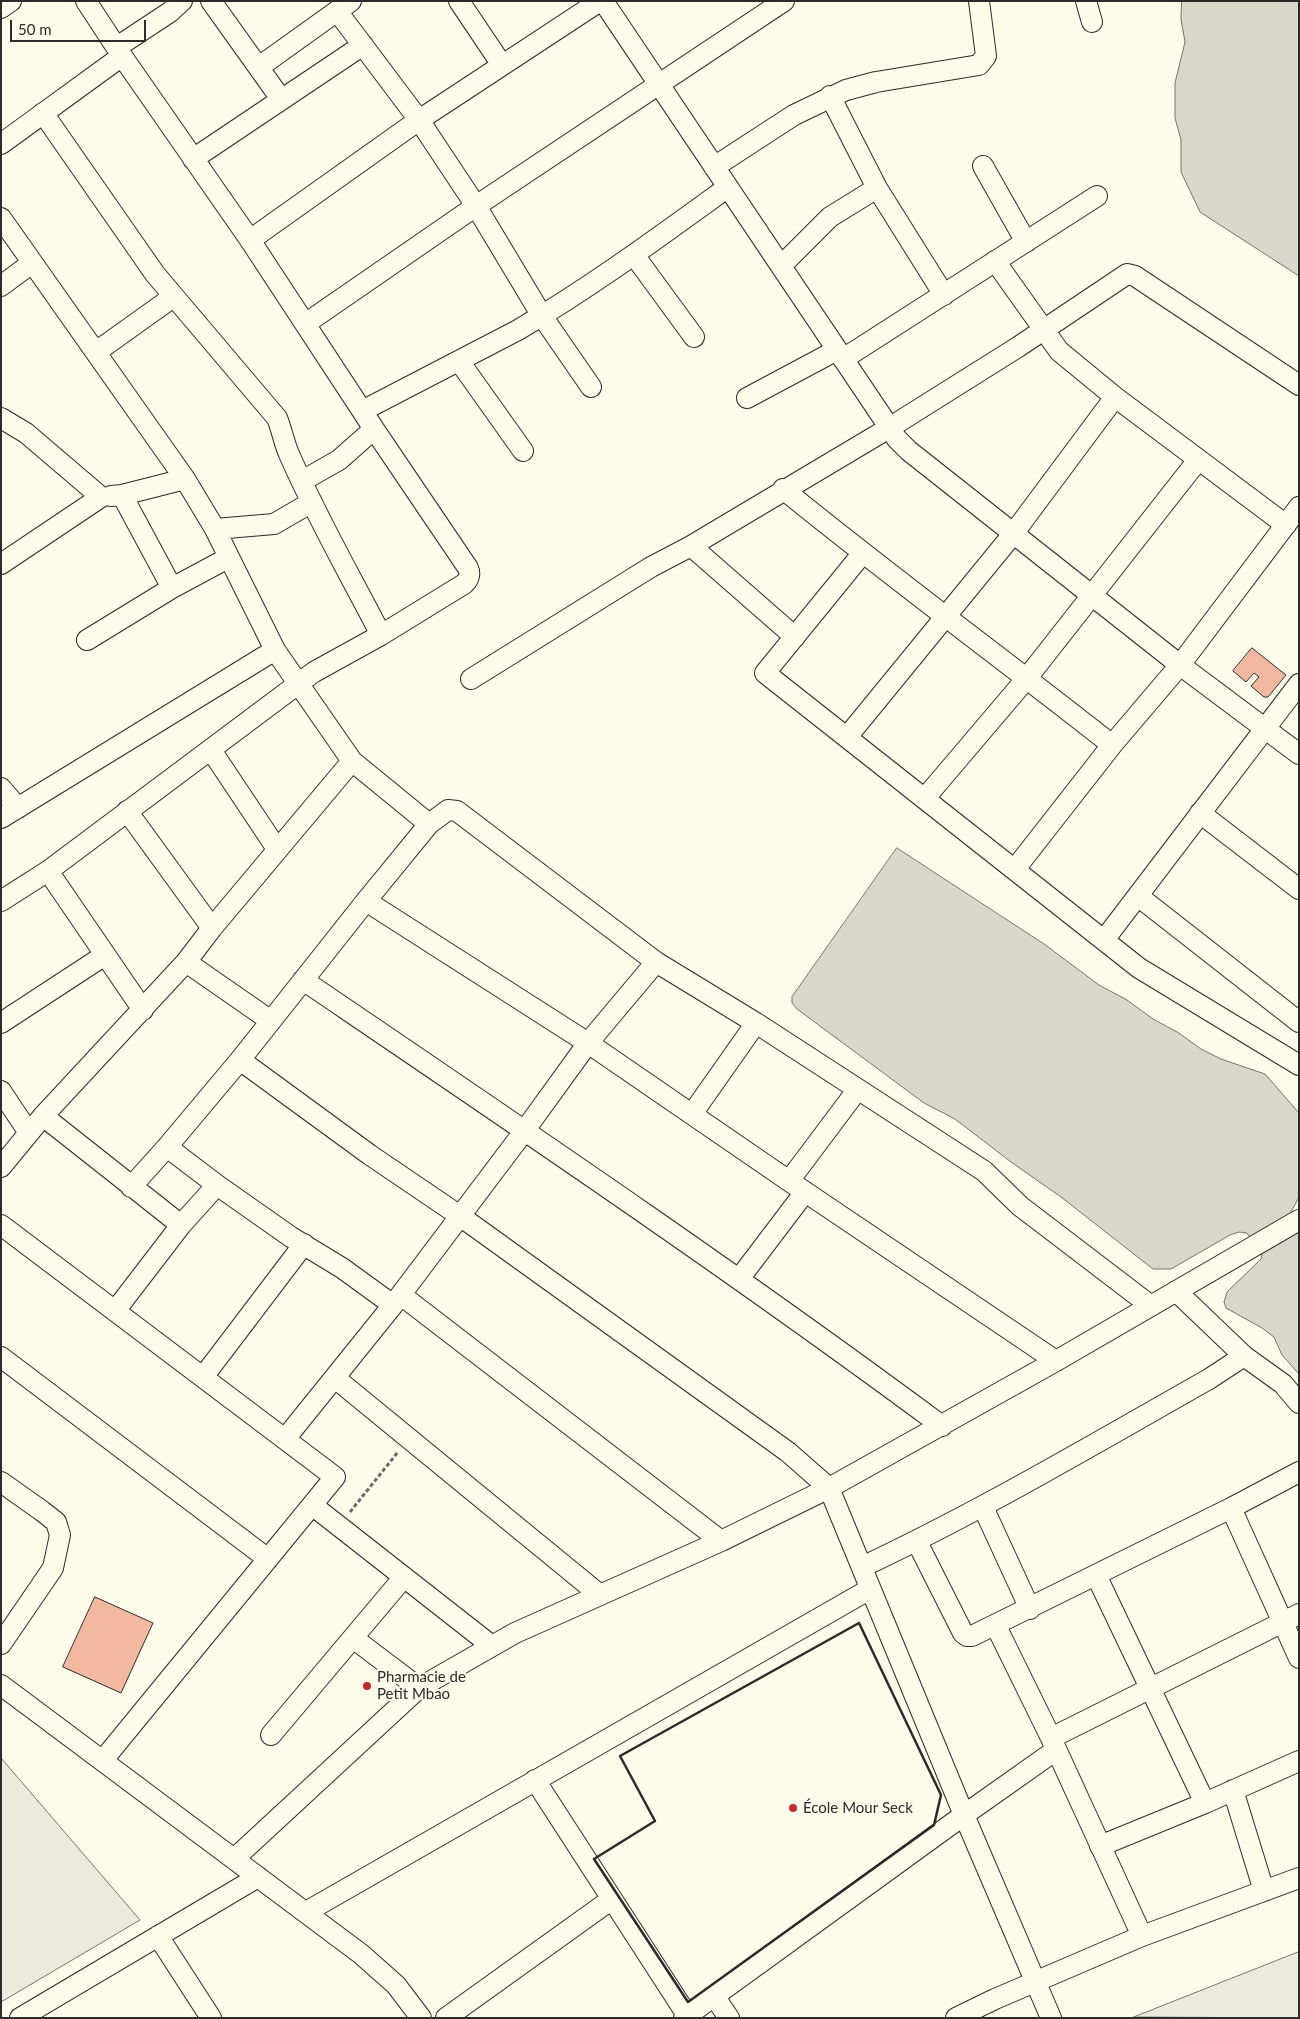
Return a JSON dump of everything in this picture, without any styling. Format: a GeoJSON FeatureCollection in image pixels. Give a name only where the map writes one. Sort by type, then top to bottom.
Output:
{"type":"FeatureCollection","features":[{"type":"Feature","properties":{"kind":"street"},"geometry":{"type":"LineString","coordinates":[[1,8],[11,1]]}},
{"type":"Feature","properties":{"kind":"street"},"geometry":{"type":"LineString","coordinates":[[1,900],[48,871],[322,667],[381,635],[464,584],[470,576],[468,568],[250,240],[119,52],[86,1]]}},
{"type":"Feature","properties":{"kind":"street"},"geometry":{"type":"LineString","coordinates":[[1,144],[43,113],[182,1]]}},
{"type":"Feature","properties":{"kind":"street"},"geometry":{"type":"LineString","coordinates":[[211,1],[281,99]]}},
{"type":"Feature","properties":{"kind":"street"},"geometry":{"type":"LineString","coordinates":[[459,1],[502,65]]}},
{"type":"Feature","properties":{"kind":"street"},"geometry":{"type":"LineString","coordinates":[[250,240],[419,120],[602,1],[897,439],[909,451],[1180,665],[1299,754]]}},
{"type":"Feature","properties":{"kind":"street"},"geometry":{"type":"LineString","coordinates":[[305,324],[476,206],[784,1]]}},
{"type":"Feature","properties":{"kind":"street"},"geometry":{"type":"LineString","coordinates":[[714,167],[794,115],[830,96],[857,86],[979,65],[986,56],[979,1]]}},
{"type":"Feature","properties":{"kind":"street"},"geometry":{"type":"LineString","coordinates":[[1086,1],[1092,22]]}},
{"type":"Feature","properties":{"kind":"street"},"geometry":{"type":"LineString","coordinates":[[259,67],[344,6],[363,45],[419,120],[476,206],[542,316],[591,387]]}},
{"type":"Feature","properties":{"kind":"street"},"geometry":{"type":"LineString","coordinates":[[194,159],[363,45]]}},
{"type":"Feature","properties":{"kind":"street"},"geometry":{"type":"LineString","coordinates":[[830,96],[877,188],[944,296]]}},
{"type":"Feature","properties":{"kind":"street"},"geometry":{"type":"LineString","coordinates":[[43,113],[173,297],[277,418],[288,453],[381,635]]}},
{"type":"Feature","properties":{"kind":"street"},"geometry":{"type":"LineString","coordinates":[[983,166],[1026,242]]}},
{"type":"Feature","properties":{"kind":"street"},"geometry":{"type":"LineString","coordinates":[[362,411],[542,316],[634,255],[728,187]]}},
{"type":"Feature","properties":{"kind":"street"},"geometry":{"type":"LineString","coordinates":[[781,266],[830,218],[877,188]]}},
{"type":"Feature","properties":{"kind":"street"},"geometry":{"type":"LineString","coordinates":[[746,398],[840,355],[944,296],[995,260],[1097,196]]}},
{"type":"Feature","properties":{"kind":"street"},"geometry":{"type":"LineString","coordinates":[[1,218],[185,479],[214,529],[275,650],[352,761],[430,824]]}},
{"type":"Feature","properties":{"kind":"street"},"geometry":{"type":"LineString","coordinates":[[634,255],[694,337]]}},
{"type":"Feature","properties":{"kind":"street"},"geometry":{"type":"LineString","coordinates":[[995,260],[1058,351],[1114,397],[1286,525]]}},
{"type":"Feature","properties":{"kind":"street"},"geometry":{"type":"LineString","coordinates":[[1,286],[32,263]]}},
{"type":"Feature","properties":{"kind":"street"},"geometry":{"type":"LineString","coordinates":[[471,679],[651,566],[691,546],[783,489],[889,428],[1130,274],[1299,385]]}},
{"type":"Feature","properties":{"kind":"street"},"geometry":{"type":"LineString","coordinates":[[96,352],[173,297]]}},
{"type":"Feature","properties":{"kind":"street"},"geometry":{"type":"LineString","coordinates":[[458,361],[523,451]]}},
{"type":"Feature","properties":{"kind":"street"},"geometry":{"type":"LineString","coordinates":[[847,737],[1013,534],[1114,397]]}},
{"type":"Feature","properties":{"kind":"street"},"geometry":{"type":"LineString","coordinates":[[1,418],[26,432],[101,497]]}},
{"type":"Feature","properties":{"kind":"street"},"geometry":{"type":"LineString","coordinates":[[302,481],[339,460],[374,429]]}},
{"type":"Feature","properties":{"kind":"street"},"geometry":{"type":"LineString","coordinates":[[925,798],[1027,678],[1198,460]]}},
{"type":"Feature","properties":{"kind":"street"},"geometry":{"type":"LineString","coordinates":[[1,564],[101,497],[122,496],[185,479]]}},
{"type":"Feature","properties":{"kind":"street"},"geometry":{"type":"LineString","coordinates":[[783,489],[862,554],[945,615],[1112,745]]}},
{"type":"Feature","properties":{"kind":"street"},"geometry":{"type":"LineString","coordinates":[[122,496],[172,588]]}},
{"type":"Feature","properties":{"kind":"street"},"geometry":{"type":"LineString","coordinates":[[214,529],[274,524],[312,502]]}},
{"type":"Feature","properties":{"kind":"street"},"geometry":{"type":"LineString","coordinates":[[1015,869],[1112,745],[1180,665],[1299,507]]}},
{"type":"Feature","properties":{"kind":"street"},"geometry":{"type":"LineString","coordinates":[[691,546],[795,637]]}},
{"type":"Feature","properties":{"kind":"street"},"geometry":{"type":"LineString","coordinates":[[862,554],[765,673],[1139,968],[1299,1065]]}},
{"type":"Feature","properties":{"kind":"street"},"geometry":{"type":"LineString","coordinates":[[87,640],[172,588],[228,558]]}},
{"type":"Feature","properties":{"kind":"street"},"geometry":{"type":"LineString","coordinates":[[1,818],[275,650]]}},
{"type":"Feature","properties":{"kind":"street"},"geometry":{"type":"LineString","coordinates":[[1104,940],[1299,684]]}},
{"type":"Feature","properties":{"kind":"street"},"geometry":{"type":"LineString","coordinates":[[211,750],[278,849]]}},
{"type":"Feature","properties":{"kind":"street"},"geometry":{"type":"LineString","coordinates":[[1,1167],[43,1116],[186,962],[212,928],[352,761]]}},
{"type":"Feature","properties":{"kind":"street"},"geometry":{"type":"LineString","coordinates":[[1,788],[18,808]]}},
{"type":"Feature","properties":{"kind":"street"},"geometry":{"type":"LineString","coordinates":[[131,1187],[240,1060],[366,901],[430,824],[448,810],[457,811],[656,962],[756,1023],[984,1172],[1020,1206],[1151,1306]]}},
{"type":"Feature","properties":{"kind":"street"},"geometry":{"type":"LineString","coordinates":[[127,811],[212,928]]}},
{"type":"Feature","properties":{"kind":"street"},"geometry":{"type":"LineString","coordinates":[[1200,813],[1299,889]]}},
{"type":"Feature","properties":{"kind":"street"},"geometry":{"type":"LineString","coordinates":[[48,871],[143,1010]]}},
{"type":"Feature","properties":{"kind":"street"},"geometry":{"type":"LineString","coordinates":[[1138,896],[1299,1022]]}},
{"type":"Feature","properties":{"kind":"street"},"geometry":{"type":"LineString","coordinates":[[366,901],[588,1043],[797,1187],[1056,1361]]}},
{"type":"Feature","properties":{"kind":"street"},"geometry":{"type":"LineString","coordinates":[[1,1023],[105,955]]}},
{"type":"Feature","properties":{"kind":"street"},"geometry":{"type":"LineString","coordinates":[[186,962],[271,1021]]}},
{"type":"Feature","properties":{"kind":"street"},"geometry":{"type":"LineString","coordinates":[[285,1439],[397,1300],[588,1043],[656,962]]}},
{"type":"Feature","properties":{"kind":"street"},"geometry":{"type":"LineString","coordinates":[[303,980],[525,1130],[739,1279],[942,1426]]}},
{"type":"Feature","properties":{"kind":"street"},"geometry":{"type":"LineString","coordinates":[[692,1114],[756,1023]]}},
{"type":"Feature","properties":{"kind":"street"},"geometry":{"type":"LineString","coordinates":[[240,1060],[370,1156],[460,1216],[788,1452],[829,1488],[964,1815],[1051,2018]]}},
{"type":"Feature","properties":{"kind":"street"},"geometry":{"type":"LineString","coordinates":[[739,1279],[858,1089]]}},
{"type":"Feature","properties":{"kind":"street"},"geometry":{"type":"LineString","coordinates":[[1,1091],[29,1134]]}},
{"type":"Feature","properties":{"kind":"street"},"geometry":{"type":"LineString","coordinates":[[43,1116],[181,1226]]}},
{"type":"Feature","properties":{"kind":"street"},"geometry":{"type":"LineString","coordinates":[[167,1147],[291,1237],[397,1300],[721,1541]]}},
{"type":"Feature","properties":{"kind":"street"},"geometry":{"type":"LineString","coordinates":[[115,1311],[181,1226],[217,1185]]}},
{"type":"Feature","properties":{"kind":"street"},"geometry":{"type":"LineString","coordinates":[[234,1860],[419,1688],[515,1633],[721,1541],[829,1488],[1056,1361],[1299,1220]]}},
{"type":"Feature","properties":{"kind":"street"},"geometry":{"type":"LineString","coordinates":[[1,1225],[336,1477],[103,1760]]}},
{"type":"Feature","properties":{"kind":"street"},"geometry":{"type":"LineString","coordinates":[[203,1377],[304,1244]]}},
{"type":"Feature","properties":{"kind":"street"},"geometry":{"type":"LineString","coordinates":[[1176,1291],[1244,1356],[1283,1384],[1299,1403]]}},
{"type":"Feature","properties":{"kind":"street"},"geometry":{"type":"LineString","coordinates":[[862,1567],[916,1542],[983,1507],[1209,1379],[1244,1356]]}},
{"type":"Feature","properties":{"kind":"street"},"geometry":{"type":"LineString","coordinates":[[1,1357],[268,1559]]}},
{"type":"Feature","properties":{"kind":"street"},"geometry":{"type":"LineString","coordinates":[[335,1378],[600,1595]]}},
{"type":"Feature","properties":{"kind":"street"},"geometry":{"type":"LineString","coordinates":[[916,1542],[963,1633],[967,1636],[972,1636],[1030,1609],[1299,1472]]}},
{"type":"Feature","properties":{"kind":"street"},"geometry":{"type":"LineString","coordinates":[[1,1482],[56,1522],[60,1535],[53,1568],[1,1644]]}},
{"type":"Feature","properties":{"kind":"street"},"geometry":{"type":"LineString","coordinates":[[312,1505],[492,1646]]}},
{"type":"Feature","properties":{"kind":"street"},"geometry":{"type":"LineString","coordinates":[[983,1507],[1030,1609]]}},
{"type":"Feature","properties":{"kind":"street"},"geometry":{"type":"LineString","coordinates":[[1231,1508],[1290,1618],[1299,1658]]}},
{"type":"Feature","properties":{"kind":"street"},"geometry":{"type":"LineString","coordinates":[[1096,1575],[1205,1803]]}},
{"type":"Feature","properties":{"kind":"street"},"geometry":{"type":"LineString","coordinates":[[271,1735],[404,1577]]}},
{"type":"Feature","properties":{"kind":"street"},"geometry":{"type":"LineString","coordinates":[[306,1912],[870,1589]]}},
{"type":"Feature","properties":{"kind":"street"},"geometry":{"type":"LineString","coordinates":[[535,1780],[686,2016],[964,1815],[1054,1744],[1152,1689],[1290,1618]]}},
{"type":"Feature","properties":{"kind":"street"},"geometry":{"type":"LineString","coordinates":[[996,1626],[1054,1744],[1142,1936]]}},
{"type":"Feature","properties":{"kind":"street"},"geometry":{"type":"LineString","coordinates":[[353,1638],[419,1688]]}},
{"type":"Feature","properties":{"kind":"street"},"geometry":{"type":"LineString","coordinates":[[1,1685],[306,1912],[381,1971],[396,1985],[421,2018]]}},
{"type":"Feature","properties":{"kind":"street"},"geometry":{"type":"LineString","coordinates":[[1100,1846],[1205,1803],[1299,1761]]}},
{"type":"Feature","properties":{"kind":"street"},"geometry":{"type":"LineString","coordinates":[[1233,1790],[1264,1891]]}},
{"type":"Feature","properties":{"kind":"street"},"geometry":{"type":"LineString","coordinates":[[31,2015],[158,1936],[258,1877]]}},
{"type":"Feature","properties":{"kind":"street"},"geometry":{"type":"LineString","coordinates":[[956,2018],[994,1998],[1142,1936],[1299,1878]]}},
{"type":"Feature","properties":{"kind":"street"},"geometry":{"type":"LineString","coordinates":[[446,2018],[612,1899]]}},
{"type":"Feature","properties":{"kind":"street"},"geometry":{"type":"LineString","coordinates":[[158,1936],[211,2018]]}},
{"type":"Feature","properties":{"kind":"street"},"geometry":{"type":"LineString","coordinates":[[714,1996],[729,2018]]}},
{"type":"Feature","properties":{"kind":"path"},"geometry":{"type":"LineString","coordinates":[[339,1526],[409,1438]]}},
{"type":"Feature","properties":{"kind":"shaded area"},"geometry":{"type":"Polygon","coordinates":[[[1182,1],[1299,1],[1299,276],[1200,212],[1181,172],[1181,140],[1175,118],[1175,83],[1185,42],[1181,19],[1182,1]]]}},
{"type":"Feature","properties":{"kind":"shaded area"},"geometry":{"type":"Polygon","coordinates":[[[897,848],[1044,944],[1099,985],[1127,1000],[1201,1049],[1221,1059],[1265,1074],[1299,1113],[1299,1197],[1291,1212],[1299,1222],[1299,1374],[1282,1355],[1274,1337],[1226,1308],[1224,1302],[1227,1292],[1261,1259],[1262,1254],[1247,1233],[1239,1232],[1230,1235],[1171,1269],[1153,1269],[1061,1197],[955,1119],[924,1103],[797,1009],[792,1003],[792,997],[897,848]]]}},
{"type":"Feature","properties":{"kind":"shaded area"},"geometry":{"type":"Polygon","coordinates":[[[1,1758],[140,1920],[1,2002],[1,1758]]]}},
{"type":"Feature","properties":{"kind":"shaded area"},"geometry":{"type":"Polygon","coordinates":[[[1299,1952],[1299,2018],[1134,2017],[1299,1952]]]}},
{"type":"Feature","properties":{"kind":"building"},"geometry":{"type":"Polygon","coordinates":[[[1252,648],[1286,675],[1268,697],[1264,697],[1251,686],[1259,677],[1254,673],[1246,682],[1233,671],[1252,648]]]}},
{"type":"Feature","properties":{"kind":"building"},"geometry":{"type":"Polygon","coordinates":[[[95,1597],[153,1623],[121,1693],[63,1667],[95,1597]]]}},
{"type":"Feature","properties":{"kind":"wall"},"geometry":{"type":"LineString","coordinates":[[859,1623],[941,1795],[934,1825],[688,2002],[594,1859],[655,1821],[620,1756],[859,1623]]}},
{"type":"Feature","properties":{"kind":"place","name":"Pharmacie de Petit Mbao"},"geometry":{"type":"Point","coordinates":[367,1686]}},
{"type":"Feature","properties":{"kind":"place","name":"École Mour Seck"},"geometry":{"type":"Point","coordinates":[793,1808]}}]}
